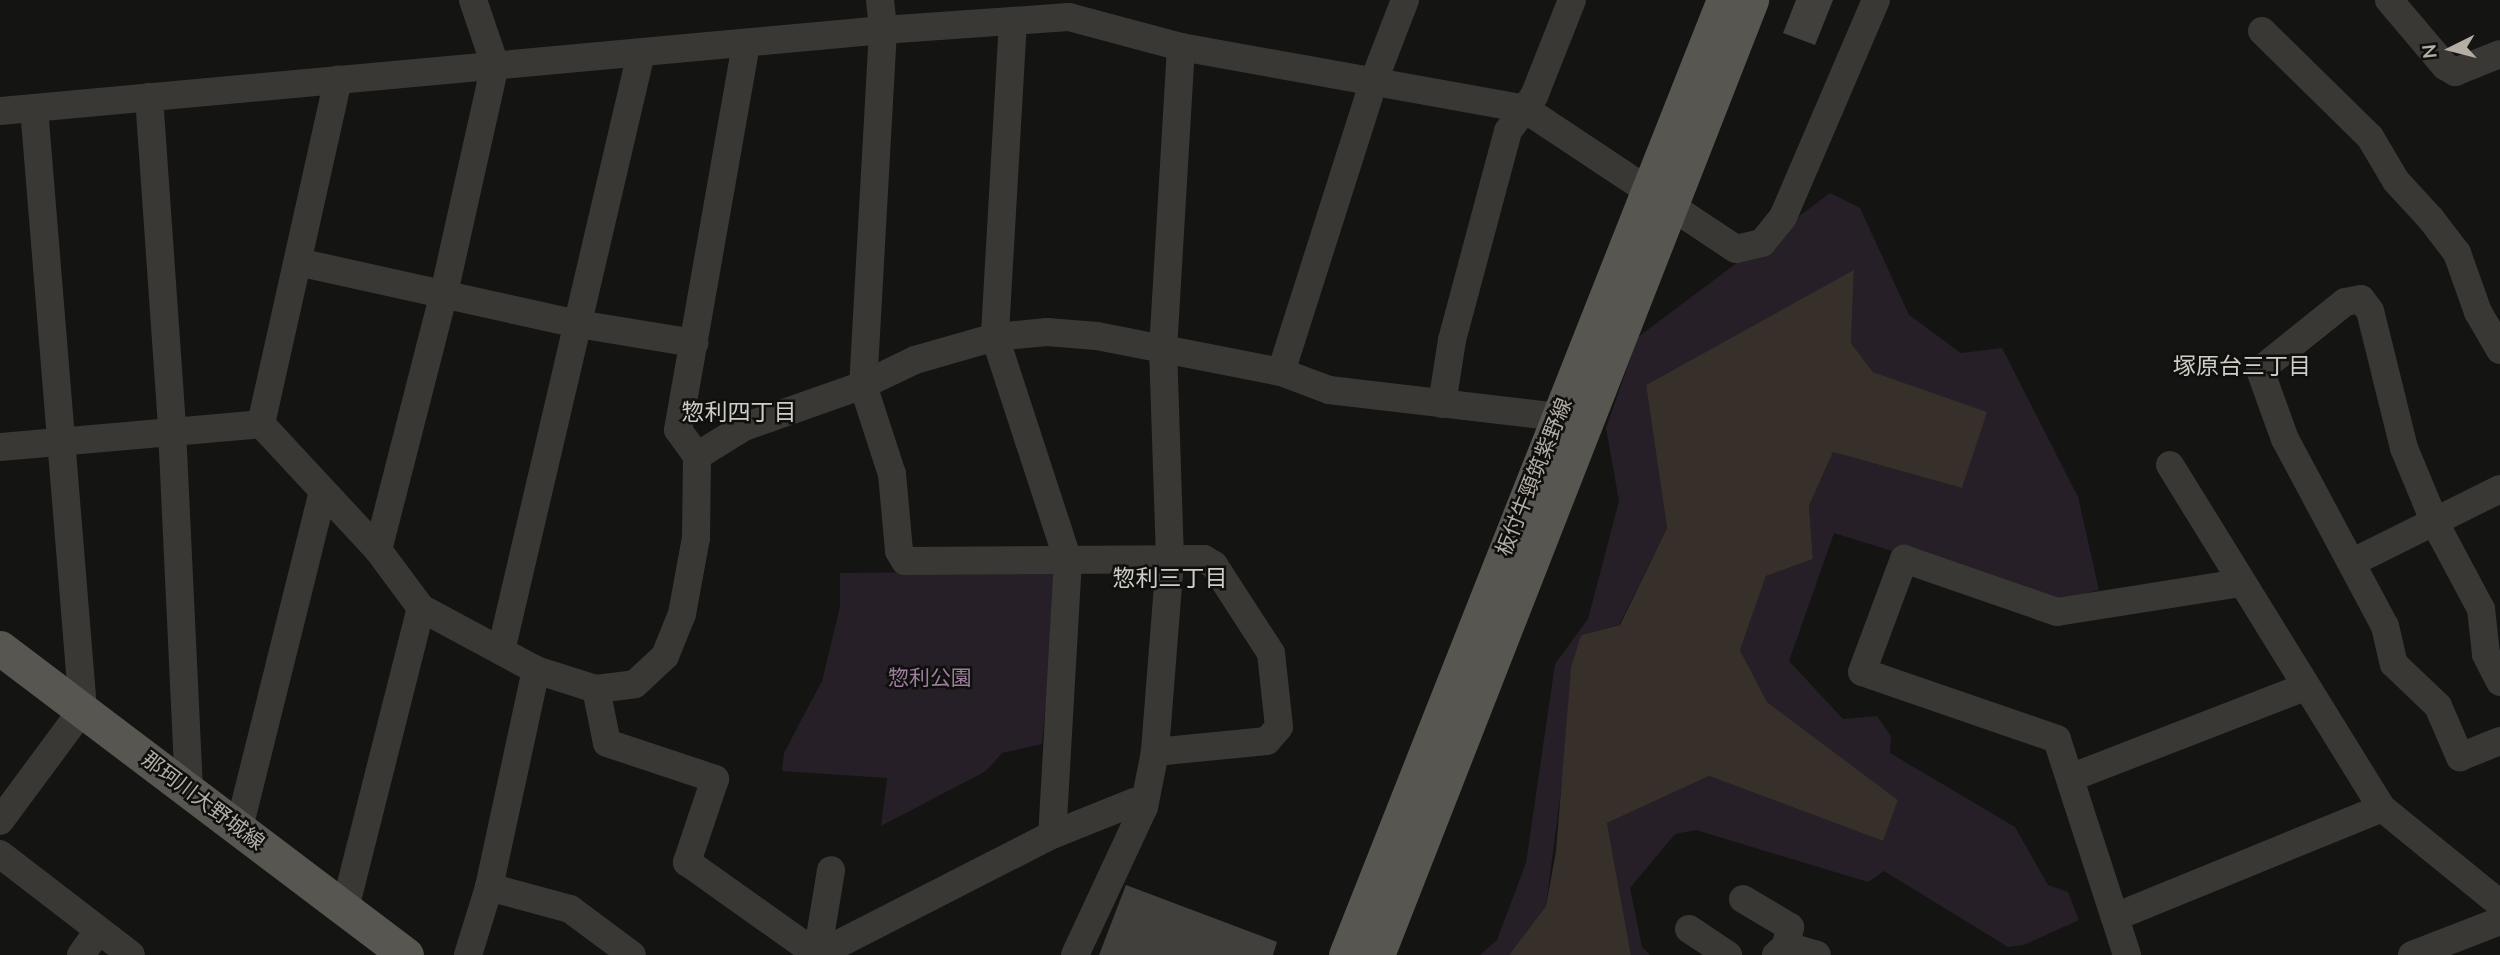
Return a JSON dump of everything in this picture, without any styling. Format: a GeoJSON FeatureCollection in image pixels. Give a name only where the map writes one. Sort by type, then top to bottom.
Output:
{"type":"FeatureCollection","features":[{"type":"Feature","properties":{"kind":"main road","name":"板付牛頸筑紫野線"},"geometry":{"type":"LineString","coordinates":[[1377,955],[1660,198],[1724,0]]}},
{"type":"Feature","properties":{"kind":"main road","name":"板付牛頸筑紫野線"},"geometry":{"type":"LineString","coordinates":[[1346,955],[1558,417],[1751,0]]}},
{"type":"Feature","properties":{"kind":"main road","name":"那珂川大野城線"},"geometry":{"type":"LineString","coordinates":[[0,648],[406,955]]}},
{"type":"Feature","properties":{"kind":"street"},"geometry":{"type":"LineString","coordinates":[[378,550],[444,293],[495,65],[473,0]]}},
{"type":"Feature","properties":{"kind":"street"},"geometry":{"type":"LineString","coordinates":[[880,0],[883,30],[863,385],[892,474],[900,551],[905,561],[1204,559],[1214,565],[1271,653],[1279,727],[1267,741],[1155,752]]}},
{"type":"Feature","properties":{"kind":"street"},"geometry":{"type":"LineString","coordinates":[[1281,372],[1373,83],[1405,0]]}},
{"type":"Feature","properties":{"kind":"street"},"geometry":{"type":"LineString","coordinates":[[1442,404],[1452,340],[1508,131],[1525,109],[1572,0]]}},
{"type":"Feature","properties":{"kind":"street"},"geometry":{"type":"LineString","coordinates":[[0,111],[495,65],[746,46],[883,30],[1069,18],[1181,47],[1525,109],[1736,249],[1762,243],[1783,217],[1876,0]]}},
{"type":"Feature","properties":{"kind":"street"},"geometry":{"type":"LineString","coordinates":[[2389,0],[2445,66],[2455,72],[2500,54]]}},
{"type":"Feature","properties":{"kind":"street"},"geometry":{"type":"LineString","coordinates":[[1013,21],[995,337],[1068,560],[1052,835]]}},
{"type":"Feature","properties":{"kind":"street"},"geometry":{"type":"LineString","coordinates":[[2262,31],[2370,137],[2396,181],[2457,253],[2478,312],[2500,350]]}},
{"type":"Feature","properties":{"kind":"street"},"geometry":{"type":"LineString","coordinates":[[261,424],[378,550],[421,608],[536,670],[596,689],[635,684],[665,656],[682,614],[696,538],[697,456],[678,430],[746,46]]}},
{"type":"Feature","properties":{"kind":"street"},"geometry":{"type":"LineString","coordinates":[[1053,955],[1060,951],[1074,955],[1144,807],[1155,752],[1170,560],[1163,348],[1181,47]]}},
{"type":"Feature","properties":{"kind":"street"},"geometry":{"type":"LineString","coordinates":[[501,651],[641,53]]}},
{"type":"Feature","properties":{"kind":"street"},"geometry":{"type":"LineString","coordinates":[[261,424],[338,80]]}},
{"type":"Feature","properties":{"kind":"street"},"geometry":{"type":"LineString","coordinates":[[149,97],[172,429],[188,790]]}},
{"type":"Feature","properties":{"kind":"street"},"geometry":{"type":"LineString","coordinates":[[0,821],[83,709],[64,442],[34,107]]}},
{"type":"Feature","properties":{"kind":"street"},"geometry":{"type":"LineString","coordinates":[[298,262],[578,324],[694,343]]}},
{"type":"Feature","properties":{"kind":"street"},"geometry":{"type":"LineString","coordinates":[[2500,682],[2486,654],[2481,609],[2435,523],[2404,448],[2370,311],[2361,299],[2345,302],[2260,370],[2285,439],[2385,626],[2394,664],[2438,706],[2460,757],[2500,741]]}},
{"type":"Feature","properties":{"kind":"street"},"geometry":{"type":"LineString","coordinates":[[697,456],[744,426],[863,385],[915,360],[995,337],[1047,332],[1163,348],[1281,372],[1329,390],[1558,417]]}},
{"type":"Feature","properties":{"kind":"street"},"geometry":{"type":"LineString","coordinates":[[0,447],[172,429],[261,424]]}},
{"type":"Feature","properties":{"kind":"street"},"geometry":{"type":"LineString","coordinates":[[2170,465],[2382,808],[2500,904]]}},
{"type":"Feature","properties":{"kind":"street"},"geometry":{"type":"LineString","coordinates":[[239,828],[323,491]]}},
{"type":"Feature","properties":{"kind":"street"},"geometry":{"type":"LineString","coordinates":[[2353,562],[2499,491]]}},
{"type":"Feature","properties":{"kind":"street"},"geometry":{"type":"LineString","coordinates":[[2127,955],[2057,739],[1861,672],[1903,559],[2057,612],[2241,583]]}},
{"type":"Feature","properties":{"kind":"street"},"geometry":{"type":"LineString","coordinates":[[345,908],[421,608]]}},
{"type":"Feature","properties":{"kind":"street"},"geometry":{"type":"LineString","coordinates":[[468,955],[489,887],[536,670]]}},
{"type":"Feature","properties":{"kind":"street"},"geometry":{"type":"LineString","coordinates":[[2070,778],[2305,687]]}},
{"type":"Feature","properties":{"kind":"street"},"geometry":{"type":"LineString","coordinates":[[596,689],[607,743],[715,779],[687,862],[817,955]]}},
{"type":"Feature","properties":{"kind":"street"},"geometry":{"type":"LineString","coordinates":[[817,955],[1052,835],[1133,802],[1144,807]]}},
{"type":"Feature","properties":{"kind":"street"},"geometry":{"type":"LineString","coordinates":[[2115,917],[2382,808]]}},
{"type":"Feature","properties":{"kind":"street"},"geometry":{"type":"LineString","coordinates":[[0,854],[131,955]]}},
{"type":"Feature","properties":{"kind":"street"},"geometry":{"type":"LineString","coordinates":[[817,955],[831,870]]}},
{"type":"Feature","properties":{"kind":"street"},"geometry":{"type":"LineString","coordinates":[[489,887],[570,909],[632,955]]}},
{"type":"Feature","properties":{"kind":"street"},"geometry":{"type":"LineString","coordinates":[[1743,898],[1790,927],[1781,950],[1817,955]]}},
{"type":"Feature","properties":{"kind":"street"},"geometry":{"type":"LineString","coordinates":[[2412,955],[2500,921]]}},
{"type":"Feature","properties":{"kind":"street"},"geometry":{"type":"LineString","coordinates":[[1689,929],[1728,955]]}},
{"type":"Feature","properties":{"kind":"street"},"geometry":{"type":"LineString","coordinates":[[81,955],[98,930]]}},
{"type":"Feature","properties":{"kind":"green space"},"geometry":{"type":"Polygon","coordinates":[[[1830,193],[1860,208],[1909,315],[1961,353],[2002,348],[2078,497],[2099,590],[2054,601],[1834,533],[1789,661],[1843,719],[1877,716],[1891,736],[1890,753],[2015,827],[2048,885],[2068,892],[2079,920],[2024,945],[2008,947],[1884,871],[1868,882],[1696,830],[1675,834],[1630,888],[1642,947],[1650,955],[1631,955],[1607,823],[1709,776],[1883,841],[1898,800],[1767,702],[1740,650],[1766,576],[1813,559],[1809,506],[1833,452],[1962,488],[1986,412],[1873,372],[1851,343],[1854,271],[1646,385],[1667,528],[1619,625],[1581,635],[1546,906],[1509,955],[1480,955],[1497,940],[1526,863],[1555,664],[1588,619],[1619,501],[1606,428],[1638,337],[1830,193]]]}},
{"type":"Feature","properties":{"kind":"green space","name":"惣利公園"},"geometry":{"type":"Polygon","coordinates":[[[1053,571],[1058,578],[1042,744],[1002,753],[986,771],[881,826],[887,778],[782,771],[784,753],[822,681],[840,607],[840,573],[1053,571]]]}},
{"type":"Feature","properties":{"kind":"shaded area"},"geometry":{"type":"Polygon","coordinates":[[[1854,270],[1851,343],[1873,372],[1987,412],[1962,488],[1833,452],[1809,506],[1813,559],[1766,576],[1740,650],[1767,702],[1898,800],[1883,841],[1709,776],[1607,823],[1631,955],[1509,955],[1546,906],[1556,851],[1571,668],[1581,635],[1620,625],[1667,528],[1646,385],[1854,270]]]}},
{"type":"Feature","properties":{"kind":"building"},"geometry":{"type":"Polygon","coordinates":[[[1796,0],[1833,0],[1815,45],[1783,33],[1796,0]]]}},
{"type":"Feature","properties":{"kind":"building"},"geometry":{"type":"Polygon","coordinates":[[[1126,885],[1277,942],[1273,955],[1099,955],[1126,885]]]}},
{"type":"Feature","properties":{"kind":"district","name":"塚原台三丁目"},"geometry":{"type":"Point","coordinates":[2242,367]}},
{"type":"Feature","properties":{"kind":"district","name":"惣利四丁目"},"geometry":{"type":"Point","coordinates":[739,413]}},
{"type":"Feature","properties":{"kind":"district","name":"惣利三丁目"},"geometry":{"type":"Point","coordinates":[1170,579]}}]}
